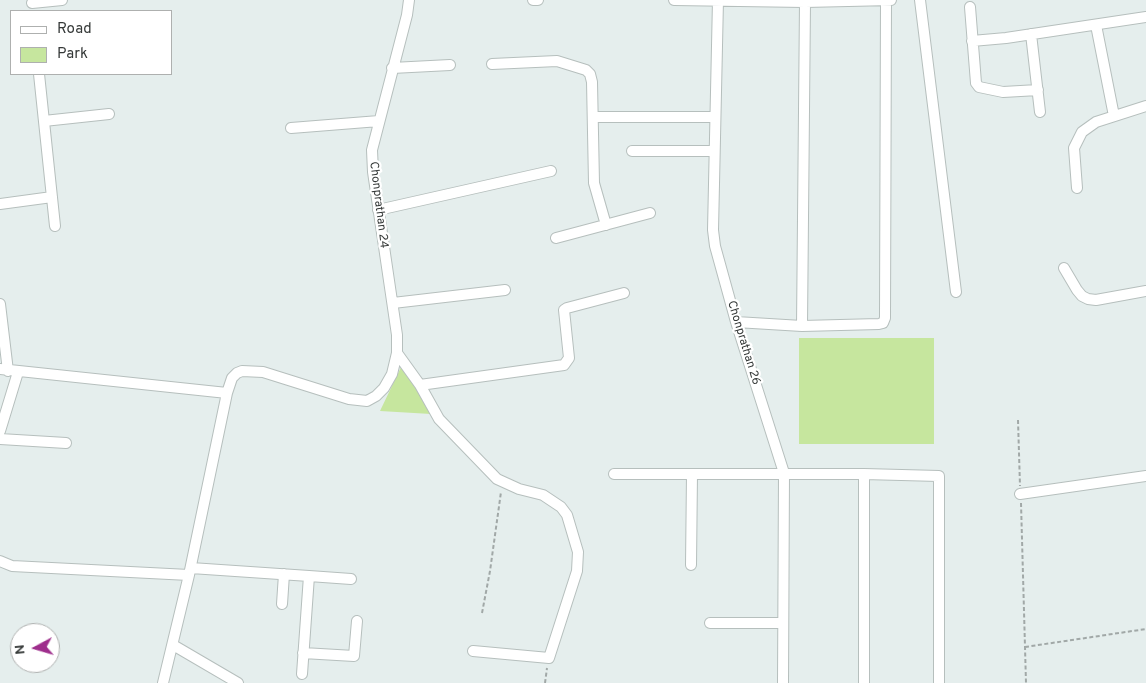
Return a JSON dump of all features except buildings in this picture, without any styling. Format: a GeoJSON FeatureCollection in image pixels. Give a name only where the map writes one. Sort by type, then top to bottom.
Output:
{"type":"FeatureCollection","features":[{"type":"Feature","properties":{"kind":"street"},"geometry":{"type":"LineString","coordinates":[[32,5],[62,0]]}},
{"type":"Feature","properties":{"kind":"street","name":"Chonprathan 24"},"geometry":{"type":"LineString","coordinates":[[227,393],[232,378],[237,373],[247,370],[262,372],[349,399],[366,401],[376,396],[384,388],[392,374],[397,353],[397,335],[378,210],[372,150],[407,16],[409,0]]}},
{"type":"Feature","properties":{"kind":"street"},"geometry":{"type":"LineString","coordinates":[[533,0],[538,0]]}},
{"type":"Feature","properties":{"kind":"street"},"geometry":{"type":"LineString","coordinates":[[674,0],[805,2],[888,0],[885,318],[883,323],[802,326],[736,322]]}},
{"type":"Feature","properties":{"kind":"street","name":"Chonprathan 26"},"geometry":{"type":"LineString","coordinates":[[718,0],[713,213],[715,246],[736,322],[784,474],[783,683]]}},
{"type":"Feature","properties":{"kind":"street"},"geometry":{"type":"LineString","coordinates":[[920,0],[956,292]]}},
{"type":"Feature","properties":{"kind":"street"},"geometry":{"type":"LineString","coordinates":[[802,326],[805,2]]}},
{"type":"Feature","properties":{"kind":"street"},"geometry":{"type":"LineString","coordinates":[[970,6],[976,83],[979,87],[1003,92],[1038,90]]}},
{"type":"Feature","properties":{"kind":"street"},"geometry":{"type":"LineString","coordinates":[[972,41],[1006,38],[1146,17]]}},
{"type":"Feature","properties":{"kind":"street"},"geometry":{"type":"LineString","coordinates":[[1096,25],[1114,116]]}},
{"type":"Feature","properties":{"kind":"street"},"geometry":{"type":"LineString","coordinates":[[1031,34],[1040,112]]}},
{"type":"Feature","properties":{"kind":"street"},"geometry":{"type":"LineString","coordinates":[[492,64],[557,61],[586,70],[590,74],[592,82],[594,184],[606,225]]}},
{"type":"Feature","properties":{"kind":"street"},"geometry":{"type":"LineString","coordinates":[[392,68],[450,66]]}},
{"type":"Feature","properties":{"kind":"street"},"geometry":{"type":"LineString","coordinates":[[39,75],[56,226]]}},
{"type":"Feature","properties":{"kind":"street"},"geometry":{"type":"LineString","coordinates":[[1077,188],[1074,148],[1082,132],[1096,122],[1146,106]]}},
{"type":"Feature","properties":{"kind":"street"},"geometry":{"type":"LineString","coordinates":[[44,121],[109,114]]}},
{"type":"Feature","properties":{"kind":"street"},"geometry":{"type":"LineString","coordinates":[[593,117],[715,117]]}},
{"type":"Feature","properties":{"kind":"street"},"geometry":{"type":"LineString","coordinates":[[291,128],[379,121]]}},
{"type":"Feature","properties":{"kind":"street"},"geometry":{"type":"LineString","coordinates":[[632,152],[714,152]]}},
{"type":"Feature","properties":{"kind":"street"},"geometry":{"type":"LineString","coordinates":[[378,210],[550,171]]}},
{"type":"Feature","properties":{"kind":"street"},"geometry":{"type":"LineString","coordinates":[[0,204],[52,197]]}},
{"type":"Feature","properties":{"kind":"street"},"geometry":{"type":"LineString","coordinates":[[556,238],[650,213]]}},
{"type":"Feature","properties":{"kind":"street"},"geometry":{"type":"LineString","coordinates":[[1064,268],[1077,290],[1088,299],[1096,300],[1146,291]]}},
{"type":"Feature","properties":{"kind":"street"},"geometry":{"type":"LineString","coordinates":[[393,303],[505,290]]}},
{"type":"Feature","properties":{"kind":"street"},"geometry":{"type":"LineString","coordinates":[[420,385],[564,365],[569,358],[564,310],[624,293]]}},
{"type":"Feature","properties":{"kind":"street"},"geometry":{"type":"LineString","coordinates":[[0,304],[8,371],[0,431]]}},
{"type":"Feature","properties":{"kind":"street"},"geometry":{"type":"LineString","coordinates":[[397,353],[420,385],[439,419],[496,479],[502,483],[543,495],[561,507],[566,515],[578,552],[577,571],[549,658],[473,651]]}},
{"type":"Feature","properties":{"kind":"street"},"geometry":{"type":"LineString","coordinates":[[8,371],[227,393],[190,572],[163,683]]}},
{"type":"Feature","properties":{"kind":"street"},"geometry":{"type":"LineString","coordinates":[[0,438],[66,443]]}},
{"type":"Feature","properties":{"kind":"street"},"geometry":{"type":"LineString","coordinates":[[614,474],[864,474],[940,476],[938,683]]}},
{"type":"Feature","properties":{"kind":"street"},"geometry":{"type":"LineString","coordinates":[[691,565],[692,474]]}},
{"type":"Feature","properties":{"kind":"street"},"geometry":{"type":"LineString","coordinates":[[864,474],[864,683]]}},
{"type":"Feature","properties":{"kind":"street"},"geometry":{"type":"LineString","coordinates":[[1020,494],[1146,476]]}},
{"type":"Feature","properties":{"kind":"street"},"geometry":{"type":"LineString","coordinates":[[0,561],[12,566],[284,574],[351,579]]}},
{"type":"Feature","properties":{"kind":"street"},"geometry":{"type":"LineString","coordinates":[[282,604],[284,574]]}},
{"type":"Feature","properties":{"kind":"street"},"geometry":{"type":"LineString","coordinates":[[302,674],[309,576]]}},
{"type":"Feature","properties":{"kind":"street"},"geometry":{"type":"LineString","coordinates":[[303,653],[354,656],[357,621]]}},
{"type":"Feature","properties":{"kind":"street"},"geometry":{"type":"LineString","coordinates":[[710,623],[783,623]]}},
{"type":"Feature","properties":{"kind":"street"},"geometry":{"type":"LineString","coordinates":[[173,645],[238,683]]}},
{"type":"Feature","properties":{"kind":"path"},"geometry":{"type":"LineString","coordinates":[[1018,420],[1026,683]]}},
{"type":"Feature","properties":{"kind":"path"},"geometry":{"type":"LineString","coordinates":[[482,613],[490,571],[502,483]]}},
{"type":"Feature","properties":{"kind":"path"},"geometry":{"type":"LineString","coordinates":[[1025,647],[1146,629]]}},
{"type":"Feature","properties":{"kind":"path"},"geometry":{"type":"LineString","coordinates":[[545,683],[549,658]]}},
{"type":"Feature","properties":{"kind":"green space"},"geometry":{"type":"Polygon","coordinates":[[[799,338],[934,338],[934,444],[799,444],[799,338]]]}},
{"type":"Feature","properties":{"kind":"green space"},"geometry":{"type":"Polygon","coordinates":[[[402,365],[431,414],[380,411],[402,365]]]}}]}
